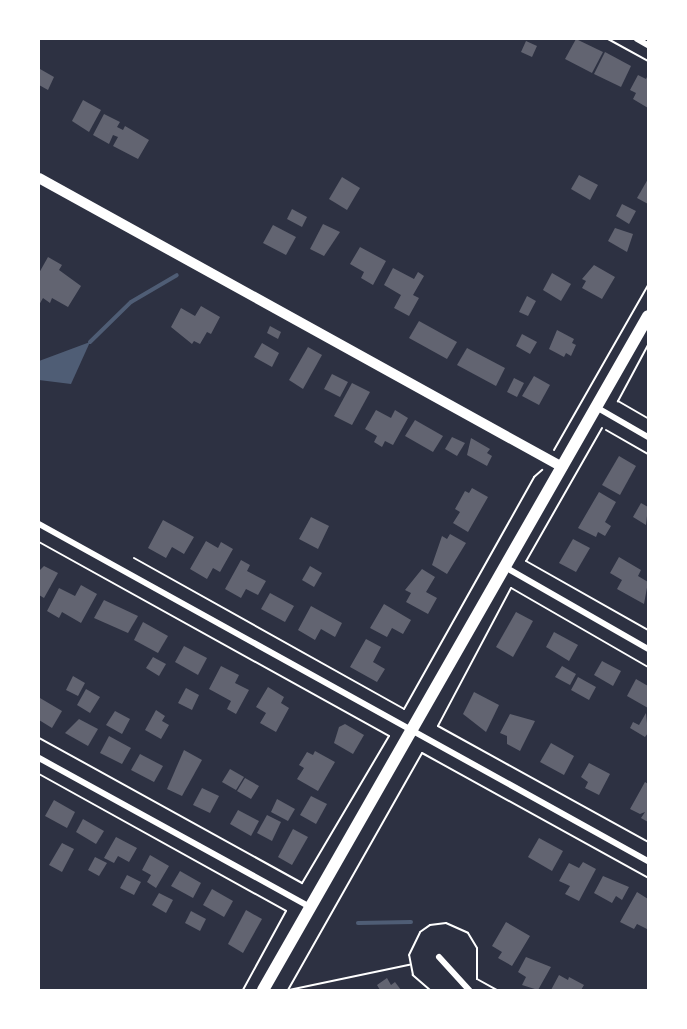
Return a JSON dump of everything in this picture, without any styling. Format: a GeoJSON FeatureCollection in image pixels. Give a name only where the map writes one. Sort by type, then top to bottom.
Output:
{"type":"FeatureCollection","features":[{"type":"Feature","properties":{"kind":"main road"},"geometry":{"type":"LineString","coordinates":[[263,990],[648,316]]}},
{"type":"Feature","properties":{"kind":"street"},"geometry":{"type":"LineString","coordinates":[[638,39],[648,45]]}},
{"type":"Feature","properties":{"kind":"street"},"geometry":{"type":"LineString","coordinates":[[39,177],[562,467]]}},
{"type":"Feature","properties":{"kind":"street"},"geometry":{"type":"LineString","coordinates":[[596,407],[648,436]]}},
{"type":"Feature","properties":{"kind":"street"},"geometry":{"type":"LineString","coordinates":[[39,524],[648,861]]}},
{"type":"Feature","properties":{"kind":"street"},"geometry":{"type":"LineString","coordinates":[[505,567],[648,649]]}},
{"type":"Feature","properties":{"kind":"street"},"geometry":{"type":"LineString","coordinates":[[39,758],[310,908]]}},
{"type":"Feature","properties":{"kind":"street"},"geometry":{"type":"LineString","coordinates":[[439,957],[470,990]]}},
{"type":"Feature","properties":{"kind":"path"},"geometry":{"type":"LineString","coordinates":[[609,39],[648,61]]}},
{"type":"Feature","properties":{"kind":"path"},"geometry":{"type":"LineString","coordinates":[[134,558],[404,709],[534,477],[549,459],[648,285]]}},
{"type":"Feature","properties":{"kind":"path"},"geometry":{"type":"LineString","coordinates":[[648,345],[618,400],[648,418]]}},
{"type":"Feature","properties":{"kind":"path"},"geometry":{"type":"LineString","coordinates":[[602,428],[526,561],[648,630]]}},
{"type":"Feature","properties":{"kind":"path"},"geometry":{"type":"LineString","coordinates":[[606,430],[648,454]]}},
{"type":"Feature","properties":{"kind":"path"},"geometry":{"type":"LineString","coordinates":[[39,542],[388,736],[302,883],[39,738]]}},
{"type":"Feature","properties":{"kind":"path"},"geometry":{"type":"LineString","coordinates":[[648,667],[511,588],[438,726],[648,842]]}},
{"type":"Feature","properties":{"kind":"path"},"geometry":{"type":"LineString","coordinates":[[289,990],[422,753],[648,878]]}},
{"type":"Feature","properties":{"kind":"path"},"geometry":{"type":"LineString","coordinates":[[39,774],[286,911],[243,990]]}},
{"type":"Feature","properties":{"kind":"path"},"geometry":{"type":"LineString","coordinates":[[289,990],[409,965]]}},
{"type":"Feature","properties":{"kind":"water"},"geometry":{"type":"Polygon","coordinates":[[[90,342],[71,384],[39,380],[39,361],[90,342]]]}},
{"type":"Feature","properties":{"kind":"building"},"geometry":{"type":"Polygon","coordinates":[[[576,39],[603,52],[592,73],[565,59],[576,39]]]}},
{"type":"Feature","properties":{"kind":"building"},"geometry":{"type":"Polygon","coordinates":[[[526,41],[537,46],[532,57],[521,52],[526,41]]]}},
{"type":"Feature","properties":{"kind":"building"},"geometry":{"type":"Polygon","coordinates":[[[605,52],[631,66],[621,87],[594,74],[605,52]]]}},
{"type":"Feature","properties":{"kind":"building"},"geometry":{"type":"Polygon","coordinates":[[[40,69],[54,77],[48,90],[39,85],[40,69]]]}},
{"type":"Feature","properties":{"kind":"building"},"geometry":{"type":"Polygon","coordinates":[[[638,75],[646,79],[648,75],[648,108],[633,99],[636,93],[630,90],[638,75]]]}},
{"type":"Feature","properties":{"kind":"building"},"geometry":{"type":"Polygon","coordinates":[[[83,100],[101,110],[89,132],[72,121],[83,100]]]}},
{"type":"Feature","properties":{"kind":"building"},"geometry":{"type":"Polygon","coordinates":[[[104,114],[120,122],[117,127],[123,130],[125,126],[149,140],[138,159],[113,146],[118,137],[113,135],[109,144],[93,135],[104,114]]]}},
{"type":"Feature","properties":{"kind":"building"},"geometry":{"type":"Polygon","coordinates":[[[579,175],[598,185],[590,200],[571,189],[579,175]]]}},
{"type":"Feature","properties":{"kind":"building"},"geometry":{"type":"Polygon","coordinates":[[[342,177],[360,188],[347,210],[329,199],[342,177]]]}},
{"type":"Feature","properties":{"kind":"building"},"geometry":{"type":"Polygon","coordinates":[[[648,179],[648,204],[637,198],[648,179]]]}},
{"type":"Feature","properties":{"kind":"building"},"geometry":{"type":"Polygon","coordinates":[[[622,204],[636,211],[629,224],[616,216],[622,204]]]}},
{"type":"Feature","properties":{"kind":"building"},"geometry":{"type":"Polygon","coordinates":[[[292,209],[307,217],[302,227],[287,219],[292,209]]]}},
{"type":"Feature","properties":{"kind":"building"},"geometry":{"type":"Polygon","coordinates":[[[323,224],[340,232],[324,256],[310,249],[323,224]]]}},
{"type":"Feature","properties":{"kind":"building"},"geometry":{"type":"Polygon","coordinates":[[[273,225],[296,237],[286,255],[263,243],[273,225]]]}},
{"type":"Feature","properties":{"kind":"building"},"geometry":{"type":"Polygon","coordinates":[[[615,228],[633,234],[627,252],[608,241],[615,228]]]}},
{"type":"Feature","properties":{"kind":"building"},"geometry":{"type":"Polygon","coordinates":[[[360,247],[386,261],[373,285],[361,278],[364,272],[350,264],[360,247]]]}},
{"type":"Feature","properties":{"kind":"building"},"geometry":{"type":"Polygon","coordinates":[[[48,257],[62,265],[59,270],[81,286],[68,307],[52,298],[50,303],[43,298],[39,305],[39,273],[48,257]]]}},
{"type":"Feature","properties":{"kind":"building"},"geometry":{"type":"Polygon","coordinates":[[[594,265],[615,277],[602,299],[582,288],[586,281],[582,279],[594,265]]]}},
{"type":"Feature","properties":{"kind":"building"},"geometry":{"type":"Polygon","coordinates":[[[393,268],[414,279],[418,272],[424,276],[413,295],[419,298],[409,316],[394,308],[401,295],[384,285],[393,268]]]}},
{"type":"Feature","properties":{"kind":"building"},"geometry":{"type":"Polygon","coordinates":[[[552,273],[571,284],[561,301],[543,290],[552,273]]]}},
{"type":"Feature","properties":{"kind":"building"},"geometry":{"type":"Polygon","coordinates":[[[527,296],[536,301],[528,316],[519,312],[527,296]]]}},
{"type":"Feature","properties":{"kind":"building"},"geometry":{"type":"Polygon","coordinates":[[[201,306],[220,317],[211,334],[207,332],[200,344],[194,341],[192,344],[171,327],[181,308],[195,316],[201,306]]]}},
{"type":"Feature","properties":{"kind":"building"},"geometry":{"type":"Polygon","coordinates":[[[419,321],[457,342],[447,359],[409,338],[419,321]]]}},
{"type":"Feature","properties":{"kind":"building"},"geometry":{"type":"Polygon","coordinates":[[[270,326],[281,332],[278,339],[267,333],[270,326]]]}},
{"type":"Feature","properties":{"kind":"building"},"geometry":{"type":"Polygon","coordinates":[[[557,330],[574,339],[572,343],[576,345],[571,356],[566,353],[564,357],[549,349],[557,330]]]}},
{"type":"Feature","properties":{"kind":"building"},"geometry":{"type":"Polygon","coordinates":[[[522,334],[537,342],[530,354],[516,346],[522,334]]]}},
{"type":"Feature","properties":{"kind":"building"},"geometry":{"type":"Polygon","coordinates":[[[262,343],[279,353],[272,367],[254,357],[262,343]]]}},
{"type":"Feature","properties":{"kind":"building"},"geometry":{"type":"Polygon","coordinates":[[[308,347],[322,355],[303,389],[289,380],[308,347]]]}},
{"type":"Feature","properties":{"kind":"building"},"geometry":{"type":"Polygon","coordinates":[[[467,348],[505,368],[496,386],[457,365],[467,348]]]}},
{"type":"Feature","properties":{"kind":"building"},"geometry":{"type":"Polygon","coordinates":[[[332,374],[348,382],[340,397],[324,389],[332,374]]]}},
{"type":"Feature","properties":{"kind":"building"},"geometry":{"type":"Polygon","coordinates":[[[534,376],[550,385],[539,405],[522,396],[534,376]]]}},
{"type":"Feature","properties":{"kind":"building"},"geometry":{"type":"Polygon","coordinates":[[[514,378],[524,383],[517,397],[507,392],[514,378]]]}},
{"type":"Feature","properties":{"kind":"building"},"geometry":{"type":"Polygon","coordinates":[[[352,383],[370,392],[352,425],[334,416],[352,383]]]}},
{"type":"Feature","properties":{"kind":"building"},"geometry":{"type":"Polygon","coordinates":[[[376,410],[391,418],[395,410],[408,418],[393,445],[385,441],[382,447],[374,442],[377,436],[365,429],[376,410]]]}},
{"type":"Feature","properties":{"kind":"building"},"geometry":{"type":"Polygon","coordinates":[[[415,420],[443,436],[433,452],[405,436],[415,420]]]}},
{"type":"Feature","properties":{"kind":"building"},"geometry":{"type":"Polygon","coordinates":[[[452,437],[465,443],[457,456],[445,449],[452,437]]]}},
{"type":"Feature","properties":{"kind":"building"},"geometry":{"type":"Polygon","coordinates":[[[471,438],[490,449],[487,453],[492,456],[487,466],[467,455],[471,438]]]}},
{"type":"Feature","properties":{"kind":"building"},"geometry":{"type":"Polygon","coordinates":[[[619,456],[636,466],[620,495],[602,485],[619,456]]]}},
{"type":"Feature","properties":{"kind":"building"},"geometry":{"type":"Polygon","coordinates":[[[472,488],[488,497],[468,532],[453,523],[460,512],[455,509],[465,491],[469,493],[472,488]]]}},
{"type":"Feature","properties":{"kind":"building"},"geometry":{"type":"Polygon","coordinates":[[[599,492],[616,502],[605,522],[611,526],[605,536],[598,532],[596,537],[578,528],[599,492]]]}},
{"type":"Feature","properties":{"kind":"building"},"geometry":{"type":"Polygon","coordinates":[[[641,503],[648,507],[646,525],[633,517],[641,503]]]}},
{"type":"Feature","properties":{"kind":"building"},"geometry":{"type":"Polygon","coordinates":[[[311,517],[329,526],[318,549],[299,539],[311,517]]]}},
{"type":"Feature","properties":{"kind":"building"},"geometry":{"type":"Polygon","coordinates":[[[163,520],[194,537],[184,554],[172,547],[166,558],[148,548],[163,520]]]}},
{"type":"Feature","properties":{"kind":"building"},"geometry":{"type":"Polygon","coordinates":[[[450,534],[466,543],[447,574],[432,565],[442,536],[447,539],[450,534]]]}},
{"type":"Feature","properties":{"kind":"building"},"geometry":{"type":"Polygon","coordinates":[[[573,539],[590,548],[576,572],[559,563],[573,539]]]}},
{"type":"Feature","properties":{"kind":"building"},"geometry":{"type":"Polygon","coordinates":[[[206,541],[218,548],[221,542],[233,549],[220,572],[213,568],[207,579],[190,569],[206,541]]]}},
{"type":"Feature","properties":{"kind":"building"},"geometry":{"type":"Polygon","coordinates":[[[619,557],[641,570],[638,576],[648,582],[644,604],[617,589],[622,580],[610,573],[619,557]]]}},
{"type":"Feature","properties":{"kind":"building"},"geometry":{"type":"Polygon","coordinates":[[[241,560],[250,565],[247,571],[266,581],[258,595],[246,589],[241,598],[225,589],[241,560]]]}},
{"type":"Feature","properties":{"kind":"building"},"geometry":{"type":"Polygon","coordinates":[[[44,566],[58,573],[44,598],[39,595],[39,571],[44,566]]]}},
{"type":"Feature","properties":{"kind":"building"},"geometry":{"type":"Polygon","coordinates":[[[310,566],[322,573],[314,587],[302,580],[310,566]]]}},
{"type":"Feature","properties":{"kind":"building"},"geometry":{"type":"Polygon","coordinates":[[[422,569],[435,577],[426,592],[437,598],[428,614],[406,602],[411,593],[405,590],[422,569]]]}},
{"type":"Feature","properties":{"kind":"building"},"geometry":{"type":"Polygon","coordinates":[[[81,585],[97,594],[81,623],[62,612],[59,618],[47,611],[59,588],[75,596],[81,585]]]}},
{"type":"Feature","properties":{"kind":"building"},"geometry":{"type":"Polygon","coordinates":[[[270,593],[294,606],[285,622],[261,609],[270,593]]]}},
{"type":"Feature","properties":{"kind":"building"},"geometry":{"type":"Polygon","coordinates":[[[104,600],[138,616],[128,633],[94,618],[104,600]]]}},
{"type":"Feature","properties":{"kind":"building"},"geometry":{"type":"Polygon","coordinates":[[[384,604],[411,620],[403,634],[392,628],[387,637],[370,628],[384,604]]]}},
{"type":"Feature","properties":{"kind":"building"},"geometry":{"type":"Polygon","coordinates":[[[311,606],[342,623],[335,637],[321,629],[315,640],[298,630],[311,606]]]}},
{"type":"Feature","properties":{"kind":"building"},"geometry":{"type":"Polygon","coordinates":[[[516,612],[533,621],[513,657],[496,647],[516,612]]]}},
{"type":"Feature","properties":{"kind":"building"},"geometry":{"type":"Polygon","coordinates":[[[143,622],[168,636],[158,653],[134,640],[143,622]]]}},
{"type":"Feature","properties":{"kind":"building"},"geometry":{"type":"Polygon","coordinates":[[[554,632],[578,645],[569,661],[546,647],[554,632]]]}},
{"type":"Feature","properties":{"kind":"building"},"geometry":{"type":"Polygon","coordinates":[[[366,639],[381,647],[373,662],[385,669],[377,682],[350,667],[366,639]]]}},
{"type":"Feature","properties":{"kind":"building"},"geometry":{"type":"Polygon","coordinates":[[[184,646],[207,658],[198,675],[175,662],[184,646]]]}},
{"type":"Feature","properties":{"kind":"building"},"geometry":{"type":"Polygon","coordinates":[[[153,657],[166,664],[159,676],[146,668],[153,657]]]}},
{"type":"Feature","properties":{"kind":"building"},"geometry":{"type":"Polygon","coordinates":[[[602,661],[621,671],[613,686],[594,675],[602,661]]]}},
{"type":"Feature","properties":{"kind":"building"},"geometry":{"type":"Polygon","coordinates":[[[221,666],[239,675],[235,683],[249,690],[236,714],[227,709],[231,701],[209,689],[221,666]]]}},
{"type":"Feature","properties":{"kind":"building"},"geometry":{"type":"Polygon","coordinates":[[[562,666],[576,674],[570,685],[555,677],[562,666]]]}},
{"type":"Feature","properties":{"kind":"building"},"geometry":{"type":"Polygon","coordinates":[[[73,676],[85,683],[78,696],[66,690],[73,676]]]}},
{"type":"Feature","properties":{"kind":"building"},"geometry":{"type":"Polygon","coordinates":[[[578,677],[596,687],[589,700],[571,690],[578,677]]]}},
{"type":"Feature","properties":{"kind":"building"},"geometry":{"type":"Polygon","coordinates":[[[636,679],[648,686],[648,708],[627,696],[636,679]]]}},
{"type":"Feature","properties":{"kind":"building"},"geometry":{"type":"Polygon","coordinates":[[[268,687],[284,697],[281,703],[289,708],[276,732],[260,723],[266,713],[256,707],[268,687]]]}},
{"type":"Feature","properties":{"kind":"building"},"geometry":{"type":"Polygon","coordinates":[[[186,688],[199,695],[192,710],[178,703],[186,688]]]}},
{"type":"Feature","properties":{"kind":"building"},"geometry":{"type":"Polygon","coordinates":[[[86,689],[100,697],[90,713],[77,705],[86,689]]]}},
{"type":"Feature","properties":{"kind":"building"},"geometry":{"type":"Polygon","coordinates":[[[474,692],[499,705],[486,732],[463,714],[474,692]]]}},
{"type":"Feature","properties":{"kind":"building"},"geometry":{"type":"Polygon","coordinates":[[[40,698],[62,711],[52,728],[39,720],[40,698]]]}},
{"type":"Feature","properties":{"kind":"building"},"geometry":{"type":"Polygon","coordinates":[[[156,710],[165,716],[162,721],[169,725],[161,739],[145,730],[156,710]]]}},
{"type":"Feature","properties":{"kind":"building"},"geometry":{"type":"Polygon","coordinates":[[[115,711],[130,719],[122,734],[106,725],[115,711]]]}},
{"type":"Feature","properties":{"kind":"building"},"geometry":{"type":"Polygon","coordinates":[[[646,713],[648,733],[645,737],[630,728],[633,722],[639,725],[646,713]]]}},
{"type":"Feature","properties":{"kind":"building"},"geometry":{"type":"Polygon","coordinates":[[[510,714],[535,721],[520,751],[507,744],[507,736],[500,733],[510,714]]]}},
{"type":"Feature","properties":{"kind":"building"},"geometry":{"type":"Polygon","coordinates":[[[79,719],[98,729],[88,746],[65,733],[79,719]]]}},
{"type":"Feature","properties":{"kind":"building"},"geometry":{"type":"Polygon","coordinates":[[[345,724],[364,735],[353,754],[334,743],[339,727],[345,724]]]}},
{"type":"Feature","properties":{"kind":"building"},"geometry":{"type":"Polygon","coordinates":[[[109,736],[131,748],[122,764],[100,753],[109,736]]]}},
{"type":"Feature","properties":{"kind":"building"},"geometry":{"type":"Polygon","coordinates":[[[551,743],[574,756],[564,775],[540,762],[551,743]]]}},
{"type":"Feature","properties":{"kind":"building"},"geometry":{"type":"Polygon","coordinates":[[[184,750],[202,760],[182,796],[167,789],[184,750]]]}},
{"type":"Feature","properties":{"kind":"building"},"geometry":{"type":"Polygon","coordinates":[[[315,751],[335,762],[318,791],[297,779],[304,768],[299,765],[307,752],[313,755],[315,751]]]}},
{"type":"Feature","properties":{"kind":"building"},"geometry":{"type":"Polygon","coordinates":[[[140,754],[163,766],[154,782],[131,770],[140,754]]]}},
{"type":"Feature","properties":{"kind":"building"},"geometry":{"type":"Polygon","coordinates":[[[589,763],[610,774],[599,795],[585,788],[588,782],[581,777],[589,763]]]}},
{"type":"Feature","properties":{"kind":"building"},"geometry":{"type":"Polygon","coordinates":[[[230,769],[244,777],[236,790],[222,782],[230,769]]]}},
{"type":"Feature","properties":{"kind":"building"},"geometry":{"type":"Polygon","coordinates":[[[245,778],[259,786],[251,799],[237,791],[245,778]]]}},
{"type":"Feature","properties":{"kind":"building"},"geometry":{"type":"Polygon","coordinates":[[[645,782],[648,784],[648,822],[641,818],[645,812],[640,814],[630,809],[645,782]]]}},
{"type":"Feature","properties":{"kind":"building"},"geometry":{"type":"Polygon","coordinates":[[[202,788],[219,796],[210,813],[193,805],[202,788]]]}},
{"type":"Feature","properties":{"kind":"building"},"geometry":{"type":"Polygon","coordinates":[[[311,796],[327,804],[316,824],[300,815],[311,796]]]}},
{"type":"Feature","properties":{"kind":"building"},"geometry":{"type":"Polygon","coordinates":[[[277,799],[295,809],[288,821],[271,812],[277,799]]]}},
{"type":"Feature","properties":{"kind":"building"},"geometry":{"type":"Polygon","coordinates":[[[54,800],[75,812],[67,828],[45,816],[54,800]]]}},
{"type":"Feature","properties":{"kind":"building"},"geometry":{"type":"Polygon","coordinates":[[[238,810],[259,821],[251,836],[230,824],[238,810]]]}},
{"type":"Feature","properties":{"kind":"building"},"geometry":{"type":"Polygon","coordinates":[[[267,815],[281,822],[272,841],[257,833],[267,815]]]}},
{"type":"Feature","properties":{"kind":"building"},"geometry":{"type":"Polygon","coordinates":[[[83,819],[104,831],[96,844],[76,832],[83,819]]]}},
{"type":"Feature","properties":{"kind":"building"},"geometry":{"type":"Polygon","coordinates":[[[293,829],[308,837],[292,865],[278,857],[293,829]]]}},
{"type":"Feature","properties":{"kind":"building"},"geometry":{"type":"Polygon","coordinates":[[[116,837],[137,848],[129,862],[118,856],[114,863],[104,858],[116,837]]]}},
{"type":"Feature","properties":{"kind":"building"},"geometry":{"type":"Polygon","coordinates":[[[539,838],[563,851],[552,871],[528,857],[539,838]]]}},
{"type":"Feature","properties":{"kind":"building"},"geometry":{"type":"Polygon","coordinates":[[[62,843],[74,849],[62,872],[49,865],[62,843]]]}},
{"type":"Feature","properties":{"kind":"building"},"geometry":{"type":"Polygon","coordinates":[[[150,855],[169,866],[156,888],[147,882],[151,875],[142,870],[150,855]]]}},
{"type":"Feature","properties":{"kind":"building"},"geometry":{"type":"Polygon","coordinates":[[[95,857],[107,863],[99,876],[88,870],[95,857]]]}},
{"type":"Feature","properties":{"kind":"building"},"geometry":{"type":"Polygon","coordinates":[[[583,862],[596,869],[579,901],[565,894],[570,886],[559,881],[569,863],[579,868],[583,862]]]}},
{"type":"Feature","properties":{"kind":"building"},"geometry":{"type":"Polygon","coordinates":[[[180,871],[201,883],[193,898],[171,886],[180,871]]]}},
{"type":"Feature","properties":{"kind":"building"},"geometry":{"type":"Polygon","coordinates":[[[127,875],[141,882],[134,895],[120,888],[127,875]]]}},
{"type":"Feature","properties":{"kind":"building"},"geometry":{"type":"Polygon","coordinates":[[[603,876],[629,887],[622,900],[616,896],[612,903],[594,893],[603,876]]]}},
{"type":"Feature","properties":{"kind":"building"},"geometry":{"type":"Polygon","coordinates":[[[212,889],[233,901],[224,917],[203,905],[212,889]]]}},
{"type":"Feature","properties":{"kind":"building"},"geometry":{"type":"Polygon","coordinates":[[[637,892],[648,899],[647,929],[637,924],[634,929],[620,922],[637,892]]]}},
{"type":"Feature","properties":{"kind":"building"},"geometry":{"type":"Polygon","coordinates":[[[159,893],[173,900],[166,913],[152,905],[159,893]]]}},
{"type":"Feature","properties":{"kind":"building"},"geometry":{"type":"Polygon","coordinates":[[[246,910],[262,919],[243,953],[228,944],[246,910]]]}},
{"type":"Feature","properties":{"kind":"building"},"geometry":{"type":"Polygon","coordinates":[[[191,911],[206,919],[200,931],[185,923],[191,911]]]}},
{"type":"Feature","properties":{"kind":"building"},"geometry":{"type":"Polygon","coordinates":[[[506,922],[530,936],[512,966],[498,958],[502,952],[492,946],[506,922]]]}},
{"type":"Feature","properties":{"kind":"building"},"geometry":{"type":"Polygon","coordinates":[[[526,957],[551,967],[538,990],[522,985],[526,977],[518,972],[526,957]]]}},
{"type":"Feature","properties":{"kind":"building"},"geometry":{"type":"Polygon","coordinates":[[[559,975],[568,980],[569,977],[584,985],[581,990],[551,990],[559,975]]]}},
{"type":"Feature","properties":{"kind":"building"},"geometry":{"type":"Polygon","coordinates":[[[387,978],[391,985],[395,982],[401,990],[380,990],[377,985],[387,978]]]}},
{"type":"Feature","properties":{"kind":"waterway"},"geometry":{"type":"LineString","coordinates":[[90,342],[131,302],[177,275]]}},
{"type":"Feature","properties":{"kind":"waterway"},"geometry":{"type":"LineString","coordinates":[[358,923],[411,922]]}}]}
